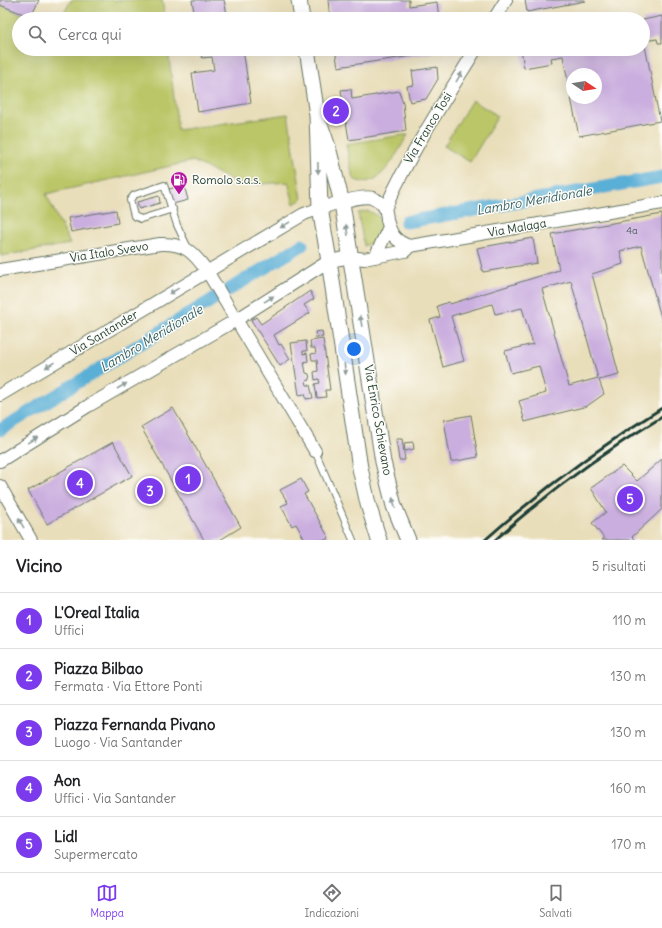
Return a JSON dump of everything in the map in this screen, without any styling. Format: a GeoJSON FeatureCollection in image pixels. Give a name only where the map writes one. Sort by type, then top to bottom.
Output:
{"type":"FeatureCollection","features":[{"type":"Feature","properties":{"kind":"street"},"geometry":{"type":"LineString","coordinates":[[299,0],[301,12]]}},
{"type":"Feature","properties":{"kind":"street"},"geometry":{"type":"LineString","coordinates":[[498,12],[506,0]]}},
{"type":"Feature","properties":{"kind":"street"},"geometry":{"type":"LineString","coordinates":[[308,56],[317,115]]}},
{"type":"Feature","properties":{"kind":"street","name":"Via Franco Tosi"},"geometry":{"type":"LineString","coordinates":[[385,208],[419,142],[472,56]]}},
{"type":"Feature","properties":{"kind":"street","name":"Via Enrico Schievano"},"geometry":{"type":"LineString","coordinates":[[317,115],[328,147],[342,203],[352,256],[383,462],[394,506],[408,540]]}},
{"type":"Feature","properties":{"kind":"street","name":"Via Enrico Schievano"},"geometry":{"type":"LineString","coordinates":[[317,115],[320,208],[360,468],[368,504],[379,540]]}},
{"type":"Feature","properties":{"kind":"street","name":"Via Santander"},"geometry":{"type":"LineString","coordinates":[[0,396],[210,275],[304,214],[320,208],[356,199],[372,198],[380,202],[385,208]]}},
{"type":"Feature","properties":{"kind":"street","name":"Via Malaga"},"geometry":{"type":"LineString","coordinates":[[329,261],[352,256],[364,259],[405,251],[410,246],[662,203]]}},
{"type":"Feature","properties":{"kind":"street"},"geometry":{"type":"LineString","coordinates":[[385,208],[389,227],[393,236],[401,244],[410,246]]}},
{"type":"Feature","properties":{"kind":"street"},"geometry":{"type":"LineString","coordinates":[[375,257],[389,227]]}},
{"type":"Feature","properties":{"kind":"street","name":"Via Italo Svevo"},"geometry":{"type":"LineString","coordinates":[[0,270],[160,244],[172,244],[188,250],[210,275]]}},
{"type":"Feature","properties":{"kind":"street"},"geometry":{"type":"LineString","coordinates":[[0,461],[233,315],[329,261]]}},
{"type":"Feature","properties":{"kind":"street"},"geometry":{"type":"LineString","coordinates":[[210,275],[315,451]]}},
{"type":"Feature","properties":{"kind":"street"},"geometry":{"type":"LineString","coordinates":[[0,486],[5,502],[31,540]]}},
{"type":"Feature","properties":{"kind":"lane"},"geometry":{"type":"LineString","coordinates":[[173,209],[141,219],[134,216],[130,200],[134,195],[164,185],[173,209],[177,225],[188,250]]}},
{"type":"Feature","properties":{"kind":"lane"},"geometry":{"type":"LineString","coordinates":[[315,451],[353,540]]}},
{"type":"Feature","properties":{"kind":"green space"},"geometry":{"type":"Polygon","coordinates":[[[71,0],[162,0],[164,12],[65,12],[71,0]]]}},
{"type":"Feature","properties":{"kind":"green space"},"geometry":{"type":"Polygon","coordinates":[[[0,5],[18,12],[12,12],[12,56],[169,56],[178,130],[288,114],[302,199],[294,204],[288,182],[247,185],[237,183],[193,161],[46,194],[70,244],[0,255],[0,5]]]}},
{"type":"Feature","properties":{"kind":"green space"},"geometry":{"type":"Polygon","coordinates":[[[472,100],[498,116],[470,162],[444,146],[472,100]]]}},
{"type":"Feature","properties":{"kind":"green space"},"geometry":{"type":"Polygon","coordinates":[[[408,135],[392,161],[379,176],[371,181],[363,182],[353,179],[346,144],[408,135]]]}},
{"type":"Feature","properties":{"kind":"green space"},"geometry":{"type":"Polygon","coordinates":[[[368,211],[378,216],[383,226],[377,240],[364,246],[358,213],[368,211]]]}},
{"type":"Feature","properties":{"kind":"building"},"geometry":{"type":"Polygon","coordinates":[[[0,0],[39,0],[33,12],[18,12],[0,5],[0,0]]]}},
{"type":"Feature","properties":{"kind":"building"},"geometry":{"type":"Polygon","coordinates":[[[192,0],[224,0],[227,12],[194,12],[192,0]]]}},
{"type":"Feature","properties":{"kind":"building"},"geometry":{"type":"Polygon","coordinates":[[[328,0],[409,0],[409,6],[437,2],[438,12],[329,12],[328,0]]]}},
{"type":"Feature","properties":{"kind":"building"},"geometry":{"type":"Polygon","coordinates":[[[525,0],[585,0],[585,1],[527,12],[525,0]]]}},
{"type":"Feature","properties":{"kind":"building"},"geometry":{"type":"Polygon","coordinates":[[[662,16],[662,43],[658,43],[657,39],[650,40],[650,19],[662,16]]]}},
{"type":"Feature","properties":{"kind":"building"},"geometry":{"type":"Polygon","coordinates":[[[202,56],[244,56],[251,103],[198,112],[192,73],[214,70],[212,57],[202,58],[202,56]]]}},
{"type":"Feature","properties":{"kind":"building"},"geometry":{"type":"Polygon","coordinates":[[[336,56],[412,56],[338,67],[336,56]]]}},
{"type":"Feature","properties":{"kind":"building"},"geometry":{"type":"Polygon","coordinates":[[[522,56],[563,56],[551,58],[552,63],[524,68],[522,56]]]}},
{"type":"Feature","properties":{"kind":"building"},"geometry":{"type":"Polygon","coordinates":[[[563,56],[647,56],[660,121],[579,136],[572,104],[602,104],[602,68],[566,68],[566,71],[563,56]]]}},
{"type":"Feature","properties":{"kind":"building"},"geometry":{"type":"Polygon","coordinates":[[[437,67],[438,79],[426,99],[410,102],[407,86],[414,85],[412,71],[437,67]]]}},
{"type":"Feature","properties":{"kind":"building"},"geometry":{"type":"Polygon","coordinates":[[[351,89],[352,99],[399,91],[403,103],[406,131],[349,140],[341,90],[351,89]]]}},
{"type":"Feature","properties":{"kind":"building"},"geometry":{"type":"Polygon","coordinates":[[[184,185],[188,200],[173,204],[169,189],[184,185]]]}},
{"type":"Feature","properties":{"kind":"building"},"geometry":{"type":"Polygon","coordinates":[[[159,196],[160,203],[139,209],[137,202],[159,196]]]}},
{"type":"Feature","properties":{"kind":"building"},"geometry":{"type":"Polygon","coordinates":[[[116,210],[118,223],[71,232],[68,218],[116,210]]]}},
{"type":"Feature","properties":{"kind":"building"},"geometry":{"type":"Polygon","coordinates":[[[662,214],[662,321],[641,246],[620,251],[623,264],[592,274],[619,375],[599,380],[604,394],[587,406],[525,422],[519,401],[546,393],[539,366],[511,373],[505,351],[533,344],[522,308],[495,314],[492,304],[451,316],[464,361],[443,367],[430,320],[440,317],[437,306],[449,302],[450,304],[559,270],[552,234],[662,214]],[[571,281],[542,289],[569,386],[598,378],[571,281]]]}},
{"type":"Feature","properties":{"kind":"building"},"geometry":{"type":"Polygon","coordinates":[[[533,238],[537,263],[483,272],[477,248],[533,238]]]}},
{"type":"Feature","properties":{"kind":"building"},"geometry":{"type":"Polygon","coordinates":[[[310,291],[314,299],[304,305],[310,313],[274,335],[279,345],[281,344],[290,359],[280,366],[251,320],[256,317],[261,324],[310,291]]]}},
{"type":"Feature","properties":{"kind":"building"},"geometry":{"type":"Polygon","coordinates":[[[322,331],[323,337],[316,338],[315,332],[322,331]]]}},
{"type":"Feature","properties":{"kind":"building"},"geometry":{"type":"Polygon","coordinates":[[[323,339],[330,390],[325,390],[326,397],[317,398],[315,384],[320,383],[319,379],[315,380],[314,372],[318,371],[317,360],[312,360],[311,354],[316,353],[315,348],[311,348],[310,341],[323,339]]]}},
{"type":"Feature","properties":{"kind":"building"},"geometry":{"type":"Polygon","coordinates":[[[306,341],[307,351],[303,351],[303,354],[307,353],[308,361],[304,362],[306,373],[309,374],[310,380],[306,381],[307,385],[310,385],[313,398],[306,399],[305,394],[299,395],[291,343],[306,341]]]}},
{"type":"Feature","properties":{"kind":"building"},"geometry":{"type":"Polygon","coordinates":[[[173,408],[241,527],[220,540],[204,540],[141,427],[173,408]]]}},
{"type":"Feature","properties":{"kind":"building"},"geometry":{"type":"Polygon","coordinates":[[[471,415],[478,457],[451,462],[444,420],[471,415]]]}},
{"type":"Feature","properties":{"kind":"building"},"geometry":{"type":"Polygon","coordinates":[[[396,439],[402,439],[405,460],[399,460],[396,439]]]}},
{"type":"Feature","properties":{"kind":"building"},"geometry":{"type":"Polygon","coordinates":[[[113,442],[132,476],[47,524],[28,490],[113,442]]]}},
{"type":"Feature","properties":{"kind":"building"},"geometry":{"type":"Polygon","coordinates":[[[413,442],[414,449],[405,451],[404,443],[413,442]]]}},
{"type":"Feature","properties":{"kind":"building"},"geometry":{"type":"Polygon","coordinates":[[[662,459],[662,509],[632,537],[635,540],[602,540],[604,538],[592,523],[606,512],[591,488],[622,466],[637,481],[662,459]]]}},
{"type":"Feature","properties":{"kind":"building"},"geometry":{"type":"Polygon","coordinates":[[[301,479],[308,492],[304,494],[329,538],[325,540],[305,540],[296,524],[292,526],[281,506],[288,503],[280,490],[301,479]]]}},
{"type":"Feature","properties":{"kind":"waterway","name":"Lambro Meridionale"},"geometry":{"type":"LineString","coordinates":[[406,222],[662,177]]}},
{"type":"Feature","properties":{"kind":"waterway","name":"Lambro Meridionale"},"geometry":{"type":"LineString","coordinates":[[0,430],[302,245]]}},
{"type":"Feature","properties":{"kind":"railway"},"geometry":{"type":"LineString","coordinates":[[485,540],[570,470],[662,408]]}},
{"type":"Feature","properties":{"kind":"railway"},"geometry":{"type":"LineString","coordinates":[[495,540],[534,506],[576,474],[640,430],[662,417]]}},
{"type":"Feature","properties":{"kind":"place","name":"Piazza Bilbao"},"geometry":{"type":"Point","coordinates":[336,111]}},
{"type":"Feature","properties":{"kind":"place","name":"Romolo s.a.s."},"geometry":{"type":"Point","coordinates":[179,195]}},
{"type":"Feature","properties":{"kind":"place","name":"L'Oreal Italia"},"geometry":{"type":"Point","coordinates":[188,479]}},
{"type":"Feature","properties":{"kind":"place","name":"Aon"},"geometry":{"type":"Point","coordinates":[80,483]}},
{"type":"Feature","properties":{"kind":"place","name":"Piazza Fernanda Pivano"},"geometry":{"type":"Point","coordinates":[150,491]}},
{"type":"Feature","properties":{"kind":"place","name":"Lidl"},"geometry":{"type":"Point","coordinates":[630,499]}}]}
